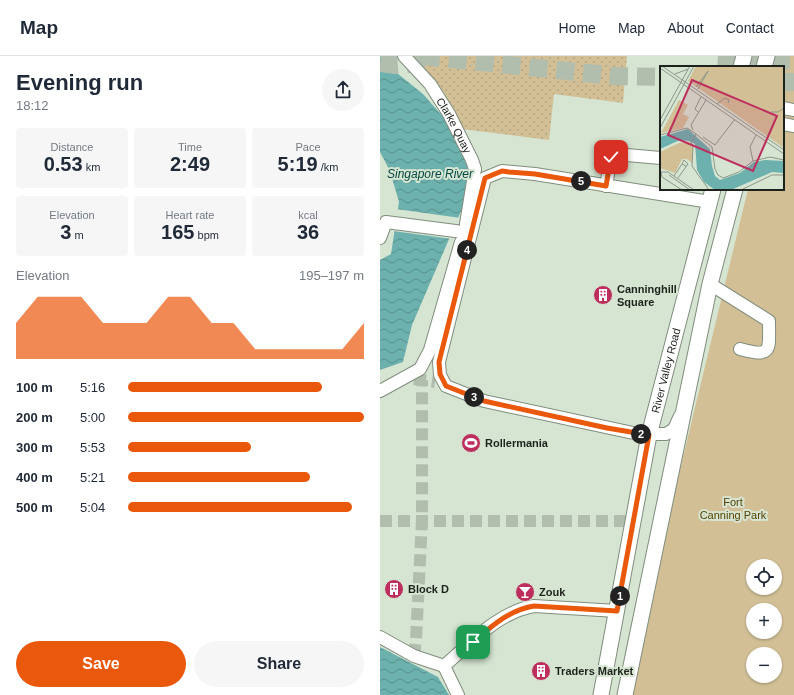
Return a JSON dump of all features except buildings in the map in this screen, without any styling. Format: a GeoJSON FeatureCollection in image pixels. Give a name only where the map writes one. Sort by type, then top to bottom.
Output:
{"type":"FeatureCollection","features":[{"type":"Feature","properties":{"kind":"main road"},"geometry":{"type":"LineString","coordinates":[[741,66],[744,56]]}},
{"type":"Feature","properties":{"kind":"main road"},"geometry":{"type":"LineString","coordinates":[[764,66],[766,56]]}},
{"type":"Feature","properties":{"kind":"main road","name":"River Valley Road"},"geometry":{"type":"LineString","coordinates":[[625,695],[710,284],[736,190]]}},
{"type":"Feature","properties":{"kind":"main road","name":"River Valley Road"},"geometry":{"type":"LineString","coordinates":[[601,695],[649,435],[712,196]]}},
{"type":"Feature","properties":{"kind":"street","name":"Clarke Quay"},"geometry":{"type":"LineString","coordinates":[[380,391],[408,377],[420,369],[430,350],[464,232],[475,169],[472,160],[445,108],[430,84],[404,56]]}},
{"type":"Feature","properties":{"kind":"street"},"geometry":{"type":"LineString","coordinates":[[784,108],[794,110]]}},
{"type":"Feature","properties":{"kind":"street"},"geometry":{"type":"LineString","coordinates":[[784,124],[794,126]]}},
{"type":"Feature","properties":{"kind":"street"},"geometry":{"type":"LineString","coordinates":[[606,186],[611,157],[615,154],[660,158]]}},
{"type":"Feature","properties":{"kind":"street"},"geometry":{"type":"LineString","coordinates":[[686,402],[674,429],[666,434],[649,435],[607,428],[484,401],[438,382],[439,362],[485,178],[502,171],[535,174],[606,186],[712,196]]}},
{"type":"Feature","properties":{"kind":"street"},"geometry":{"type":"LineString","coordinates":[[380,238],[388,222],[457,231]]}},
{"type":"Feature","properties":{"kind":"street"},"geometry":{"type":"LineString","coordinates":[[710,284],[769,321],[769,345],[765,351],[758,354],[740,349]]}},
{"type":"Feature","properties":{"kind":"street"},"geometry":{"type":"LineString","coordinates":[[444,666],[501,618],[520,608],[534,606],[617,611]]}},
{"type":"Feature","properties":{"kind":"street"},"geometry":{"type":"LineString","coordinates":[[380,637],[414,656],[444,666],[458,695]]}},
{"type":"Feature","properties":{"kind":"green space"},"geometry":{"type":"Polygon","coordinates":[[[417,56],[627,56],[623,103],[554,94],[549,140],[462,129],[417,56]]]}},
{"type":"Feature","properties":{"kind":"green space","name":"Fort Canning Park"},"geometry":{"type":"Polygon","coordinates":[[[774,56],[794,56],[794,695],[633,695],[676,486],[748,190],[784,190],[784,66],[773,66],[774,56]]]}},
{"type":"Feature","properties":{"kind":"water","name":"Singapore River"},"geometry":{"type":"Polygon","coordinates":[[[380,56],[387,65],[423,94],[445,119],[470,167],[465,202],[412,325],[403,362],[380,370],[380,260],[391,254],[399,202],[390,171],[380,152],[380,56]]]}},
{"type":"Feature","properties":{"kind":"water"},"geometry":{"type":"Polygon","coordinates":[[[380,647],[438,677],[449,695],[380,695],[380,647]]]}},
{"type":"Feature","properties":{"kind":"pier"},"geometry":{"type":"Polygon","coordinates":[[[396,209],[461,218],[452,239],[393,231],[396,209]]]}},
{"type":"Feature","properties":{"kind":"tunnel"},"geometry":{"type":"LineString","coordinates":[[422,56],[615,76],[660,77]]}},
{"type":"Feature","properties":{"kind":"tunnel"},"geometry":{"type":"LineString","coordinates":[[718,56],[794,61]]}},
{"type":"Feature","properties":{"kind":"tunnel"},"geometry":{"type":"LineString","coordinates":[[380,63],[395,65],[428,62]]}},
{"type":"Feature","properties":{"kind":"tunnel"},"geometry":{"type":"LineString","coordinates":[[784,82],[794,82]]}},
{"type":"Feature","properties":{"kind":"tunnel"},"geometry":{"type":"LineString","coordinates":[[414,379],[435,382]]}},
{"type":"Feature","properties":{"kind":"tunnel"},"geometry":{"type":"LineString","coordinates":[[414,656],[422,520],[422,380]]}},
{"type":"Feature","properties":{"kind":"tunnel"},"geometry":{"type":"LineString","coordinates":[[380,521],[634,521]]}},
{"type":"Feature","properties":{"kind":"place","name":"Canninghill Square"},"geometry":{"type":"Point","coordinates":[603,295]}},
{"type":"Feature","properties":{"kind":"place","name":"Rollermania"},"geometry":{"type":"Point","coordinates":[471,443]}},
{"type":"Feature","properties":{"kind":"place","name":"Block D"},"geometry":{"type":"Point","coordinates":[394,589]}},
{"type":"Feature","properties":{"kind":"place","name":"Zouk"},"geometry":{"type":"Point","coordinates":[525,592]}},
{"type":"Feature","properties":{"kind":"place","name":"Traders Market"},"geometry":{"type":"Point","coordinates":[541,671]}},
{"type":"Feature","properties":{"kind":"route"},"geometry":{"type":"LineString","coordinates":[[473,642],[501,618],[520,608],[545,606],[617,611],[649,435],[607,428],[484,401],[446,386],[442,382],[439,362],[485,178],[502,171],[535,174],[606,186],[611,157]]}}]}
